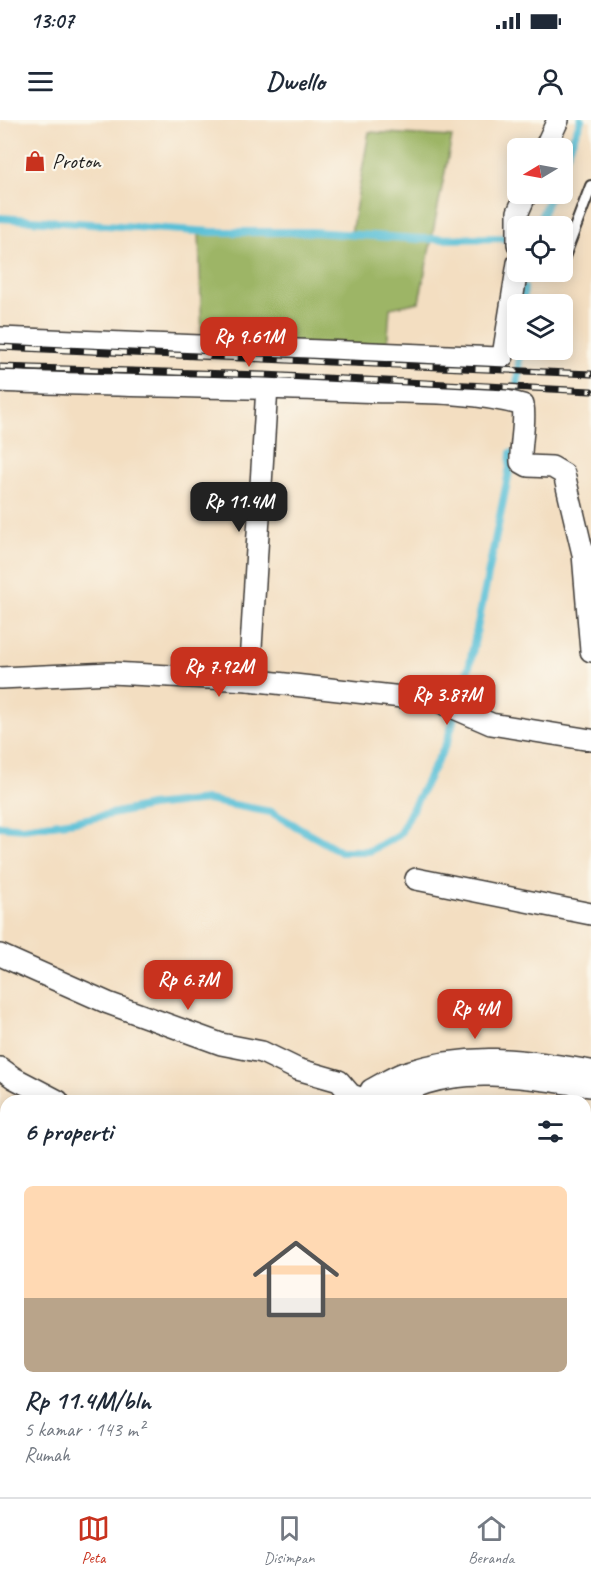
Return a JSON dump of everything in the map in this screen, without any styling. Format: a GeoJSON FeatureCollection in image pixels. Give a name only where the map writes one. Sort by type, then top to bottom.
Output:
{"type":"FeatureCollection","features":[{"type":"Feature","properties":{"kind":"street"},"geometry":{"type":"LineString","coordinates":[[550,138],[558,120]]}},
{"type":"Feature","properties":{"kind":"street"},"geometry":{"type":"LineString","coordinates":[[0,338],[499,358],[503,356],[515,282]]}},
{"type":"Feature","properties":{"kind":"street"},"geometry":{"type":"LineString","coordinates":[[0,381],[267,387],[497,398],[523,405],[525,415],[520,443],[520,462],[528,466],[552,467],[564,474],[583,554],[591,651]]}},
{"type":"Feature","properties":{"kind":"street"},"geometry":{"type":"LineString","coordinates":[[249,680],[267,387]]}},
{"type":"Feature","properties":{"kind":"street"},"geometry":{"type":"LineString","coordinates":[[0,678],[111,674],[249,680],[438,701],[491,724],[591,740]]}},
{"type":"Feature","properties":{"kind":"street"},"geometry":{"type":"LineString","coordinates":[[417,879],[591,914]]}},
{"type":"Feature","properties":{"kind":"street"},"geometry":{"type":"LineString","coordinates":[[0,955],[108,1003],[221,1044],[262,1052],[297,1069],[339,1081],[351,1095]]}},
{"type":"Feature","properties":{"kind":"street"},"geometry":{"type":"LineString","coordinates":[[378,1095],[402,1074],[454,1060],[494,1058],[591,1071]]}},
{"type":"Feature","properties":{"kind":"street"},"geometry":{"type":"LineString","coordinates":[[0,1068],[47,1095]]}},
{"type":"Feature","properties":{"kind":"street"},"geometry":{"type":"LineString","coordinates":[[383,1095],[453,1077],[483,1074],[591,1086]]}},
{"type":"Feature","properties":{"kind":"lane"},"geometry":{"type":"LineString","coordinates":[[573,233],[591,186]]}},
{"type":"Feature","properties":{"kind":"green space"},"geometry":{"type":"Polygon","coordinates":[[[369,132],[452,137],[419,302],[390,308],[387,350],[202,344],[199,229],[351,234],[369,132]]]}},
{"type":"Feature","properties":{"kind":"waterway"},"geometry":{"type":"LineString","coordinates":[[573,139],[581,120]]}},
{"type":"Feature","properties":{"kind":"waterway"},"geometry":{"type":"LineString","coordinates":[[541,216],[547,204]]}},
{"type":"Feature","properties":{"kind":"waterway"},"geometry":{"type":"LineString","coordinates":[[0,218],[212,232],[311,232],[421,239],[507,238]]}},
{"type":"Feature","properties":{"kind":"waterway"},"geometry":{"type":"LineString","coordinates":[[524,288],[524,294]]}},
{"type":"Feature","properties":{"kind":"waterway"},"geometry":{"type":"LineString","coordinates":[[516,402],[519,360]]}},
{"type":"Feature","properties":{"kind":"waterway"},"geometry":{"type":"LineString","coordinates":[[0,826],[23,828],[82,820],[150,806],[207,800],[271,812],[340,851],[369,851],[399,835],[447,742],[470,663],[511,453]]}},
{"type":"Feature","properties":{"kind":"railway"},"geometry":{"type":"LineString","coordinates":[[0,347],[591,374]]}},
{"type":"Feature","properties":{"kind":"railway"},"geometry":{"type":"LineString","coordinates":[[0,367],[264,375],[591,391]]}},
{"type":"Feature","properties":{"kind":"place","name":"Proton"},"geometry":{"type":"Point","coordinates":[35,161]}}]}
